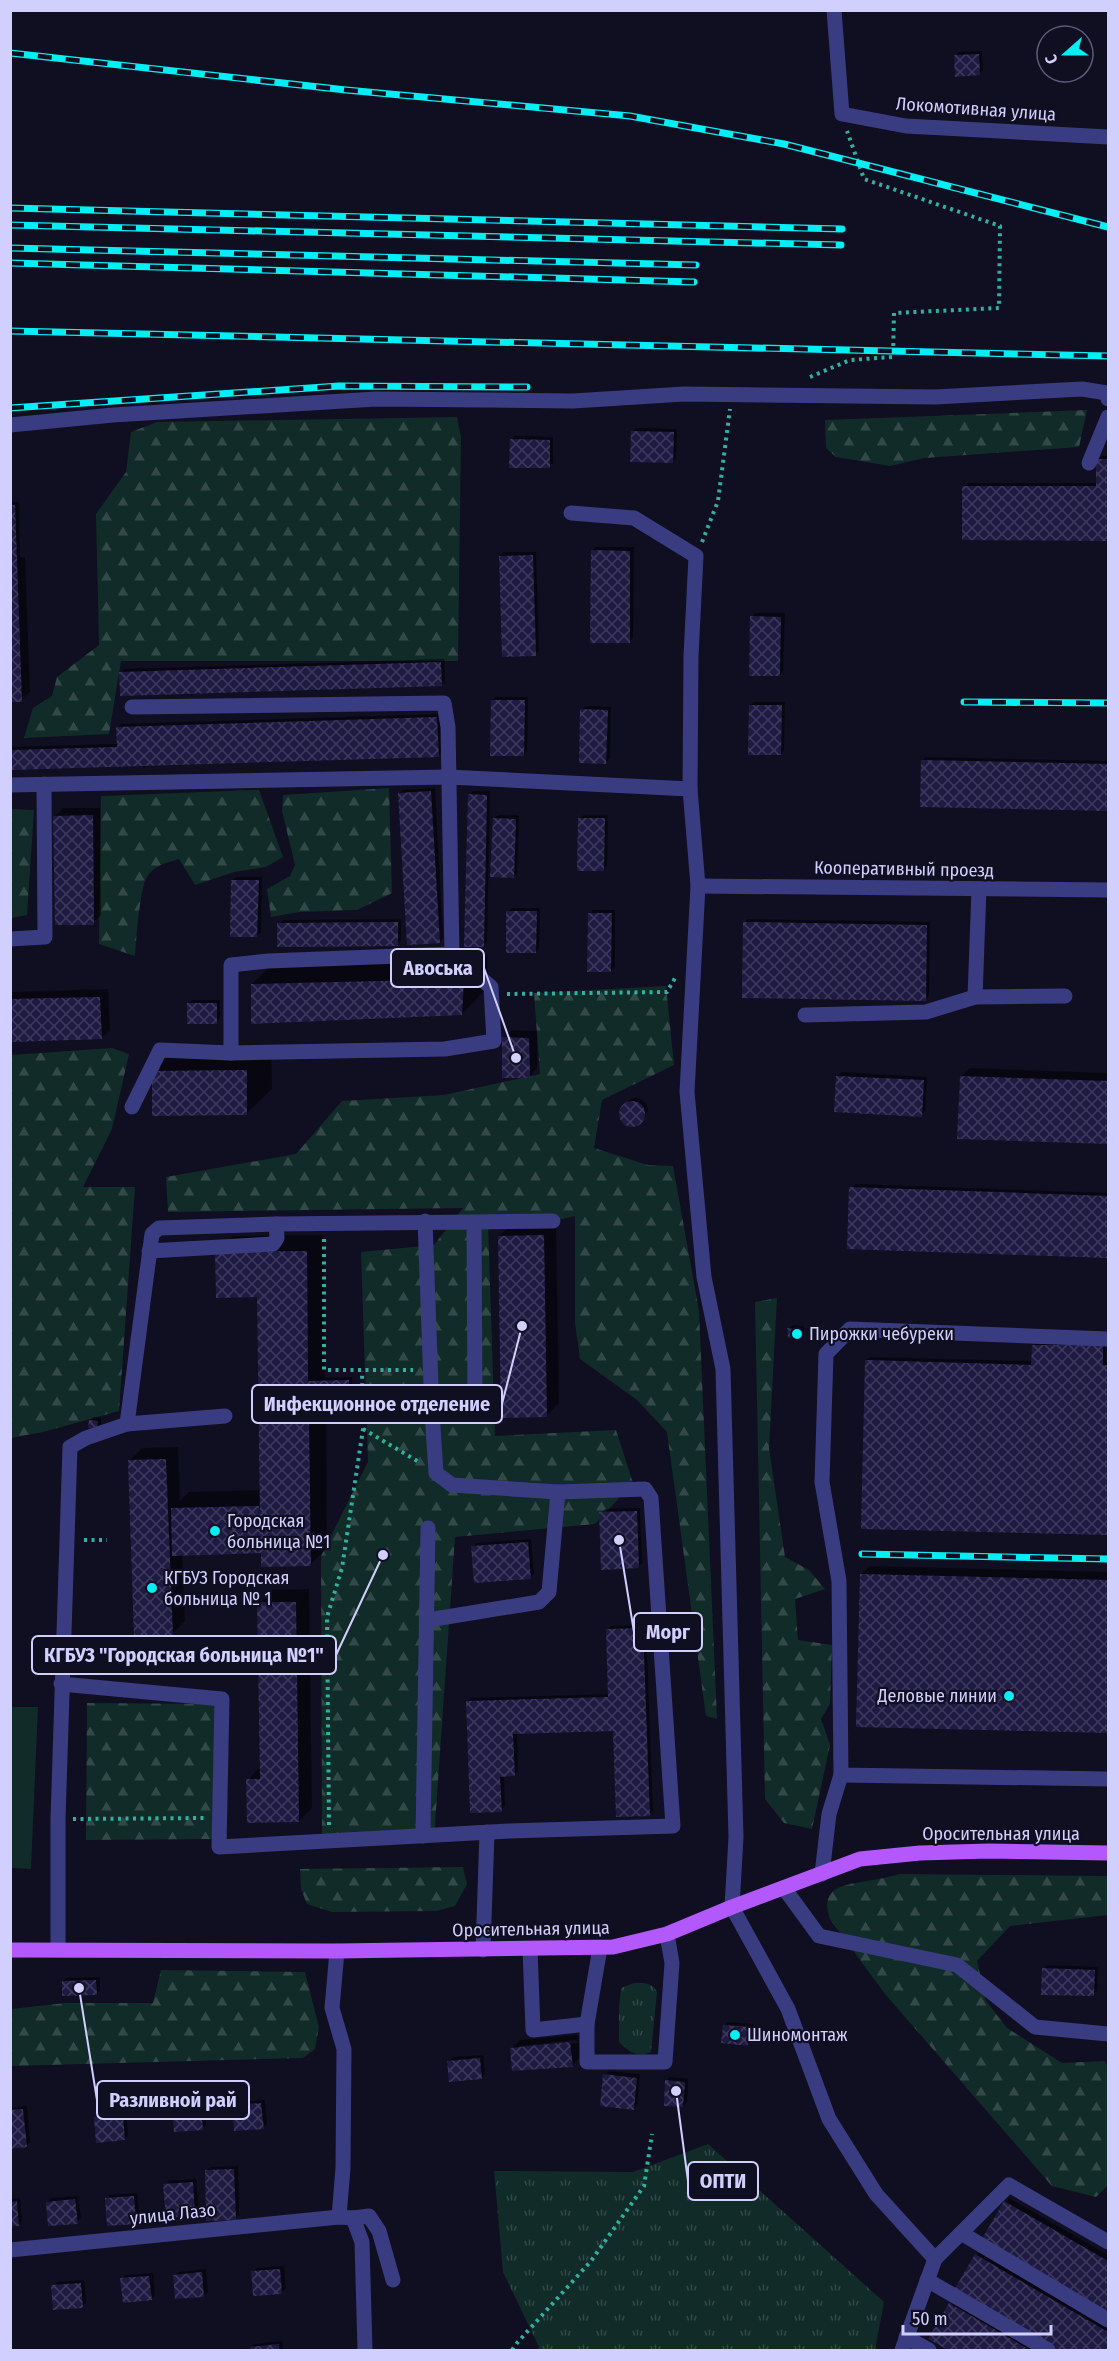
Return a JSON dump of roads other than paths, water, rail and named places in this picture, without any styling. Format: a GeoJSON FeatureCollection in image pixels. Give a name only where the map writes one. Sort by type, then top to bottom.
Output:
{"type":"FeatureCollection","features":[{"type":"Feature","properties":{"kind":"main road","name":"Оросительная улица"},"geometry":{"type":"LineString","coordinates":[[10,1950],[337,1952],[613,1947],[667,1934],[860,1859],[920,1853],[988,1851],[1108,1853]]}},
{"type":"Feature","properties":{"kind":"street","name":"Локомотивная улица"},"geometry":{"type":"LineString","coordinates":[[834,10],[842,114],[906,126],[1108,137]]}},
{"type":"Feature","properties":{"kind":"street"},"geometry":{"type":"LineString","coordinates":[[10,425],[113,415],[375,399],[573,401],[684,394],[935,397],[1082,389],[1107,393],[1108,399]]}},
{"type":"Feature","properties":{"kind":"street"},"geometry":{"type":"LineString","coordinates":[[1089,463],[1108,417]]}},
{"type":"Feature","properties":{"kind":"street"},"geometry":{"type":"LineString","coordinates":[[571,513],[634,518],[696,556],[691,656],[690,789],[698,886],[687,1092],[704,1276],[723,1369],[736,1837],[732,1907],[788,2009],[829,2119],[876,2194],[935,2259]]}},
{"type":"Feature","properties":{"kind":"street"},"geometry":{"type":"LineString","coordinates":[[132,707],[444,704],[448,727],[452,954]]}},
{"type":"Feature","properties":{"kind":"street"},"geometry":{"type":"LineString","coordinates":[[10,785],[448,777],[690,789]]}},
{"type":"Feature","properties":{"kind":"street"},"geometry":{"type":"LineString","coordinates":[[10,939],[45,937],[44,784]]}},
{"type":"Feature","properties":{"kind":"street","name":"Кооперативный проезд"},"geometry":{"type":"LineString","coordinates":[[698,886],[1108,890]]}},
{"type":"Feature","properties":{"kind":"street"},"geometry":{"type":"LineString","coordinates":[[975,996],[980,889]]}},
{"type":"Feature","properties":{"kind":"street"},"geometry":{"type":"LineString","coordinates":[[132,1107],[160,1050],[231,1053],[445,1049],[494,1041],[491,987],[452,954],[231,965],[231,1053]]}},
{"type":"Feature","properties":{"kind":"street"},"geometry":{"type":"LineString","coordinates":[[806,1015],[926,1012],[975,996],[1065,996]]}},
{"type":"Feature","properties":{"kind":"street"},"geometry":{"type":"LineString","coordinates":[[127,1424],[149,1251],[152,1234],[159,1228],[425,1221],[553,1221]]}},
{"type":"Feature","properties":{"kind":"street"},"geometry":{"type":"LineString","coordinates":[[61,1684],[222,1699],[219,1847],[674,1826],[651,1498],[645,1489],[558,1492],[452,1485],[436,1473],[425,1221]]}},
{"type":"Feature","properties":{"kind":"street"},"geometry":{"type":"LineString","coordinates":[[432,1412],[468,1409],[475,1402],[474,1222]]}},
{"type":"Feature","properties":{"kind":"street"},"geometry":{"type":"LineString","coordinates":[[149,1251],[273,1245],[278,1238],[276,1224]]}},
{"type":"Feature","properties":{"kind":"street"},"geometry":{"type":"LineString","coordinates":[[822,1874],[829,1814],[842,1774],[838,1581],[822,1482],[826,1354],[850,1329],[1108,1339]]}},
{"type":"Feature","properties":{"kind":"street"},"geometry":{"type":"LineString","coordinates":[[58,1949],[61,1684],[70,1447],[86,1438],[127,1424],[225,1416]]}},
{"type":"Feature","properties":{"kind":"street"},"geometry":{"type":"LineString","coordinates":[[428,1620],[539,1602],[549,1592],[558,1492]]}},
{"type":"Feature","properties":{"kind":"street"},"geometry":{"type":"LineString","coordinates":[[423,1836],[428,1528]]}},
{"type":"Feature","properties":{"kind":"street"},"geometry":{"type":"LineString","coordinates":[[842,1774],[1108,1779]]}},
{"type":"Feature","properties":{"kind":"street"},"geometry":{"type":"LineString","coordinates":[[483,1950],[487,1833]]}},
{"type":"Feature","properties":{"kind":"street"},"geometry":{"type":"LineString","coordinates":[[784,1888],[819,1936],[957,1965],[1035,2027],[1108,2034]]}},
{"type":"Feature","properties":{"kind":"street"},"geometry":{"type":"LineString","coordinates":[[600,1948],[586,2024],[587,2062],[665,2062],[672,1963],[667,1934]]}},
{"type":"Feature","properties":{"kind":"street"},"geometry":{"type":"LineString","coordinates":[[530,1949],[533,2030],[586,2024]]}},
{"type":"Feature","properties":{"kind":"street"},"geometry":{"type":"LineString","coordinates":[[337,1952],[332,2008],[344,2049],[343,2168],[346,2217],[362,2242],[365,2350]]}},
{"type":"Feature","properties":{"kind":"street"},"geometry":{"type":"LineString","coordinates":[[929,2350],[904,2344],[935,2259],[1009,2185],[1108,2242]]}},
{"type":"Feature","properties":{"kind":"street"},"geometry":{"type":"LineString","coordinates":[[346,2217],[369,2216],[379,2231],[393,2280]]}},
{"type":"Feature","properties":{"kind":"street","name":"улица Лазо"},"geometry":{"type":"LineString","coordinates":[[10,2250],[346,2217]]}},
{"type":"Feature","properties":{"kind":"street"},"geometry":{"type":"LineString","coordinates":[[961,2233],[1108,2320]]}},
{"type":"Feature","properties":{"kind":"street"},"geometry":{"type":"LineString","coordinates":[[927,2280],[1047,2350]]}},
{"type":"Feature","properties":{"kind":"railway"},"geometry":{"type":"LineString","coordinates":[[10,53],[346,90],[630,116],[784,144],[1108,227]]}},
{"type":"Feature","properties":{"kind":"railway"},"geometry":{"type":"LineString","coordinates":[[10,208],[842,229]]}},
{"type":"Feature","properties":{"kind":"railway"},"geometry":{"type":"LineString","coordinates":[[10,225],[841,245]]}},
{"type":"Feature","properties":{"kind":"railway"},"geometry":{"type":"LineString","coordinates":[[10,248],[696,265]]}},
{"type":"Feature","properties":{"kind":"railway"},"geometry":{"type":"LineString","coordinates":[[10,263],[694,282]]}},
{"type":"Feature","properties":{"kind":"railway"},"geometry":{"type":"LineString","coordinates":[[10,331],[1108,356]]}},
{"type":"Feature","properties":{"kind":"railway"},"geometry":{"type":"LineString","coordinates":[[10,408],[339,386],[527,387]]}},
{"type":"Feature","properties":{"kind":"railway"},"geometry":{"type":"LineString","coordinates":[[964,702],[1108,703]]}},
{"type":"Feature","properties":{"kind":"railway"},"geometry":{"type":"LineString","coordinates":[[862,1554],[1108,1559]]}},
{"type":"Feature","properties":{"kind":"place","name":"Авоська"},"geometry":{"type":"Point","coordinates":[516,1058]}},
{"type":"Feature","properties":{"kind":"place","name":"Инфекционное отделение"},"geometry":{"type":"Point","coordinates":[522,1326]}},
{"type":"Feature","properties":{"kind":"place","name":"Пирожки чебуреки"},"geometry":{"type":"Point","coordinates":[797,1334]}},
{"type":"Feature","properties":{"kind":"place","name":"Городская больница №1"},"geometry":{"type":"Point","coordinates":[215,1531]}},
{"type":"Feature","properties":{"kind":"place","name":"Морг"},"geometry":{"type":"Point","coordinates":[619,1540]}},
{"type":"Feature","properties":{"kind":"place","name":"КГБУЗ \"Городская больница №1\""},"geometry":{"type":"Point","coordinates":[383,1555]}},
{"type":"Feature","properties":{"kind":"place","name":"КГБУЗ Городская больница № 1"},"geometry":{"type":"Point","coordinates":[152,1588]}},
{"type":"Feature","properties":{"kind":"place","name":"Деловые линии"},"geometry":{"type":"Point","coordinates":[1009,1696]}},
{"type":"Feature","properties":{"kind":"place","name":"Разливной рай"},"geometry":{"type":"Point","coordinates":[79,1988]}},
{"type":"Feature","properties":{"kind":"place","name":"Шиномонтаж"},"geometry":{"type":"Point","coordinates":[735,2035]}},
{"type":"Feature","properties":{"kind":"place","name":"ОПТИ"},"geometry":{"type":"Point","coordinates":[676,2091]}}]}
